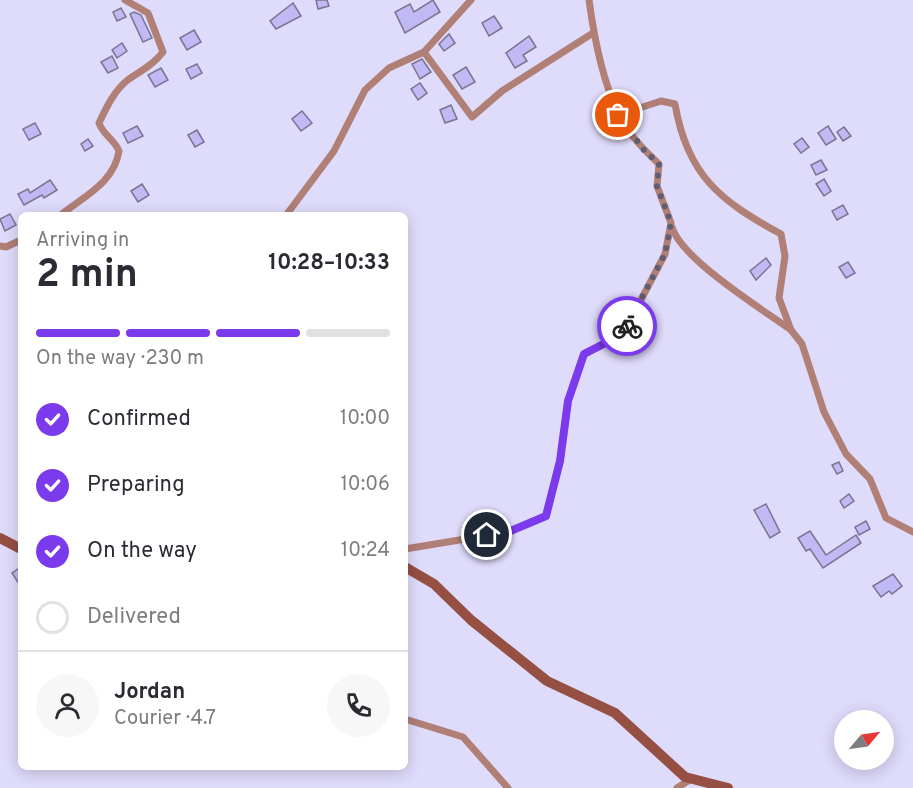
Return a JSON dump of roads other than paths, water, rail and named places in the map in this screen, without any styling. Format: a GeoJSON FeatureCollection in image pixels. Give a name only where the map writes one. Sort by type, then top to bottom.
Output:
{"type":"FeatureCollection","features":[{"type":"Feature","properties":{"kind":"street"},"geometry":{"type":"LineString","coordinates":[[64,212],[82,196],[96,190],[111,173],[119,151],[115,142],[102,131],[99,123],[108,105],[129,80],[163,52],[148,13],[125,0]]}},
{"type":"Feature","properties":{"kind":"street"},"geometry":{"type":"LineString","coordinates":[[288,212],[334,151],[366,90],[388,68],[424,52],[471,0]]}},
{"type":"Feature","properties":{"kind":"street"},"geometry":{"type":"LineString","coordinates":[[589,0],[593,33],[618,115],[643,149],[659,164],[657,186],[674,235],[699,262],[791,330],[802,344],[825,412],[846,454],[870,479],[886,518],[913,532]]}},
{"type":"Feature","properties":{"kind":"street"},"geometry":{"type":"LineString","coordinates":[[424,52],[472,117],[502,91],[593,33]]}},
{"type":"Feature","properties":{"kind":"street"},"geometry":{"type":"LineString","coordinates":[[618,115],[661,101],[675,105],[680,135],[699,173],[714,189],[747,216],[781,234],[784,256],[779,298],[791,330]]}},
{"type":"Feature","properties":{"kind":"street"},"geometry":{"type":"LineString","coordinates":[[408,549],[508,532],[546,516],[560,461],[568,401],[584,354],[623,334],[665,254],[671,223]]}},
{"type":"Feature","properties":{"kind":"street"},"geometry":{"type":"LineString","coordinates":[[0,246],[6,247],[18,241]]}},
{"type":"Feature","properties":{"kind":"street"},"geometry":{"type":"LineString","coordinates":[[0,538],[18,547]]}},
{"type":"Feature","properties":{"kind":"street"},"geometry":{"type":"LineString","coordinates":[[408,569],[434,584],[471,620],[547,681],[615,713],[671,765],[691,779],[728,788]]}},
{"type":"Feature","properties":{"kind":"street"},"geometry":{"type":"LineString","coordinates":[[408,720],[463,737],[508,788]]}},
{"type":"Feature","properties":{"kind":"street"},"geometry":{"type":"LineString","coordinates":[[677,788],[691,779]]}}]}
